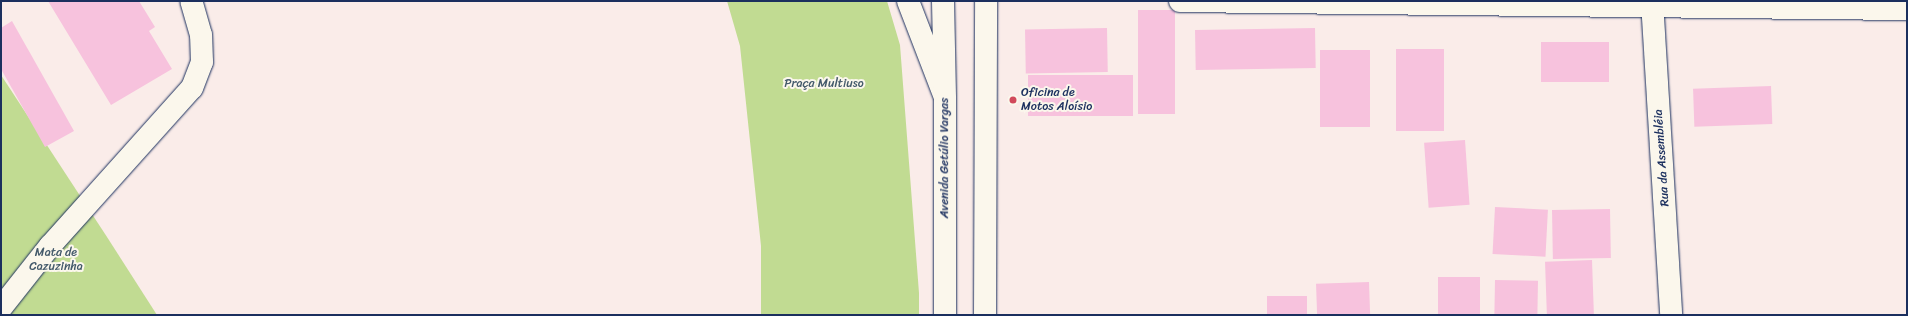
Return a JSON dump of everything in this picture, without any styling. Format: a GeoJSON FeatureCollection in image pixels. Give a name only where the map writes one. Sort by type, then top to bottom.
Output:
{"type":"FeatureCollection","features":[{"type":"Feature","properties":{"kind":"street"},"geometry":{"type":"LineString","coordinates":[[1,308],[50,246],[192,88],[202,62],[201,35],[191,1]]}},
{"type":"Feature","properties":{"kind":"street"},"geometry":{"type":"LineString","coordinates":[[908,1],[945,99]]}},
{"type":"Feature","properties":{"kind":"street","name":"Avenida Getúlio Vargas"},"geometry":{"type":"LineString","coordinates":[[943,1],[945,99],[945,315]]}},
{"type":"Feature","properties":{"kind":"street"},"geometry":{"type":"LineString","coordinates":[[985,315],[986,1]]}},
{"type":"Feature","properties":{"kind":"street"},"geometry":{"type":"LineString","coordinates":[[1180,1],[1652,4],[1907,9]]}},
{"type":"Feature","properties":{"kind":"street","name":"Rua da Assembléia"},"geometry":{"type":"LineString","coordinates":[[1652,4],[1671,315]]}},
{"type":"Feature","properties":{"kind":"green space","name":"Praça Multiuso"},"geometry":{"type":"Polygon","coordinates":[[[727,1],[887,1],[900,45],[919,293],[919,315],[761,315],[761,246],[740,46],[727,1]]]}},
{"type":"Feature","properties":{"kind":"green space","name":"Mata de Cazuzinha"},"geometry":{"type":"Polygon","coordinates":[[[1,75],[107,237],[157,315],[1,315],[1,75]]]}},
{"type":"Feature","properties":{"kind":"building"},"geometry":{"type":"Polygon","coordinates":[[[48,1],[139,1],[155,27],[149,31],[172,69],[111,105],[48,1]]]}},
{"type":"Feature","properties":{"kind":"building"},"geometry":{"type":"Polygon","coordinates":[[[1138,10],[1175,10],[1175,114],[1138,114],[1138,10]]]}},
{"type":"Feature","properties":{"kind":"building"},"geometry":{"type":"Polygon","coordinates":[[[12,21],[74,131],[45,147],[1,69],[1,28],[12,21]]]}},
{"type":"Feature","properties":{"kind":"building"},"geometry":{"type":"Polygon","coordinates":[[[1107,28],[1108,72],[1026,73],[1025,29],[1107,28]]]}},
{"type":"Feature","properties":{"kind":"building"},"geometry":{"type":"Polygon","coordinates":[[[1315,28],[1316,68],[1196,70],[1195,30],[1315,28]]]}},
{"type":"Feature","properties":{"kind":"building"},"geometry":{"type":"Polygon","coordinates":[[[1541,42],[1609,42],[1609,82],[1541,82],[1541,42]]]}},
{"type":"Feature","properties":{"kind":"building"},"geometry":{"type":"Polygon","coordinates":[[[1396,49],[1444,49],[1444,131],[1396,131],[1396,49]]]}},
{"type":"Feature","properties":{"kind":"building"},"geometry":{"type":"Polygon","coordinates":[[[1320,50],[1370,50],[1370,127],[1320,127],[1320,50]]]}},
{"type":"Feature","properties":{"kind":"building"},"geometry":{"type":"Polygon","coordinates":[[[1028,75],[1133,75],[1133,116],[1028,116],[1028,75]]]}},
{"type":"Feature","properties":{"kind":"building"},"geometry":{"type":"Polygon","coordinates":[[[1771,86],[1772,124],[1694,127],[1693,89],[1771,86]]]}},
{"type":"Feature","properties":{"kind":"building"},"geometry":{"type":"Polygon","coordinates":[[[1465,140],[1470,205],[1429,208],[1424,143],[1465,140]]]}},
{"type":"Feature","properties":{"kind":"building"},"geometry":{"type":"Polygon","coordinates":[[[1495,207],[1548,210],[1545,257],[1493,254],[1495,207]]]}},
{"type":"Feature","properties":{"kind":"building"},"geometry":{"type":"Polygon","coordinates":[[[1610,209],[1611,258],[1553,259],[1552,210],[1610,209]]]}},
{"type":"Feature","properties":{"kind":"building"},"geometry":{"type":"Polygon","coordinates":[[[1592,260],[1594,315],[1547,315],[1545,262],[1592,260]]]}},
{"type":"Feature","properties":{"kind":"building"},"geometry":{"type":"Polygon","coordinates":[[[1438,277],[1480,277],[1480,315],[1438,315],[1438,277]]]}},
{"type":"Feature","properties":{"kind":"building"},"geometry":{"type":"Polygon","coordinates":[[[1495,280],[1538,281],[1537,315],[1494,315],[1495,280]]]}},
{"type":"Feature","properties":{"kind":"building"},"geometry":{"type":"Polygon","coordinates":[[[1369,282],[1370,315],[1317,315],[1316,284],[1369,282]]]}},
{"type":"Feature","properties":{"kind":"building"},"geometry":{"type":"Polygon","coordinates":[[[1267,296],[1307,296],[1307,315],[1267,315],[1267,296]]]}},
{"type":"Feature","properties":{"kind":"place","name":"Oficina de Motos Aloísio"},"geometry":{"type":"Point","coordinates":[1013,100]}}]}
